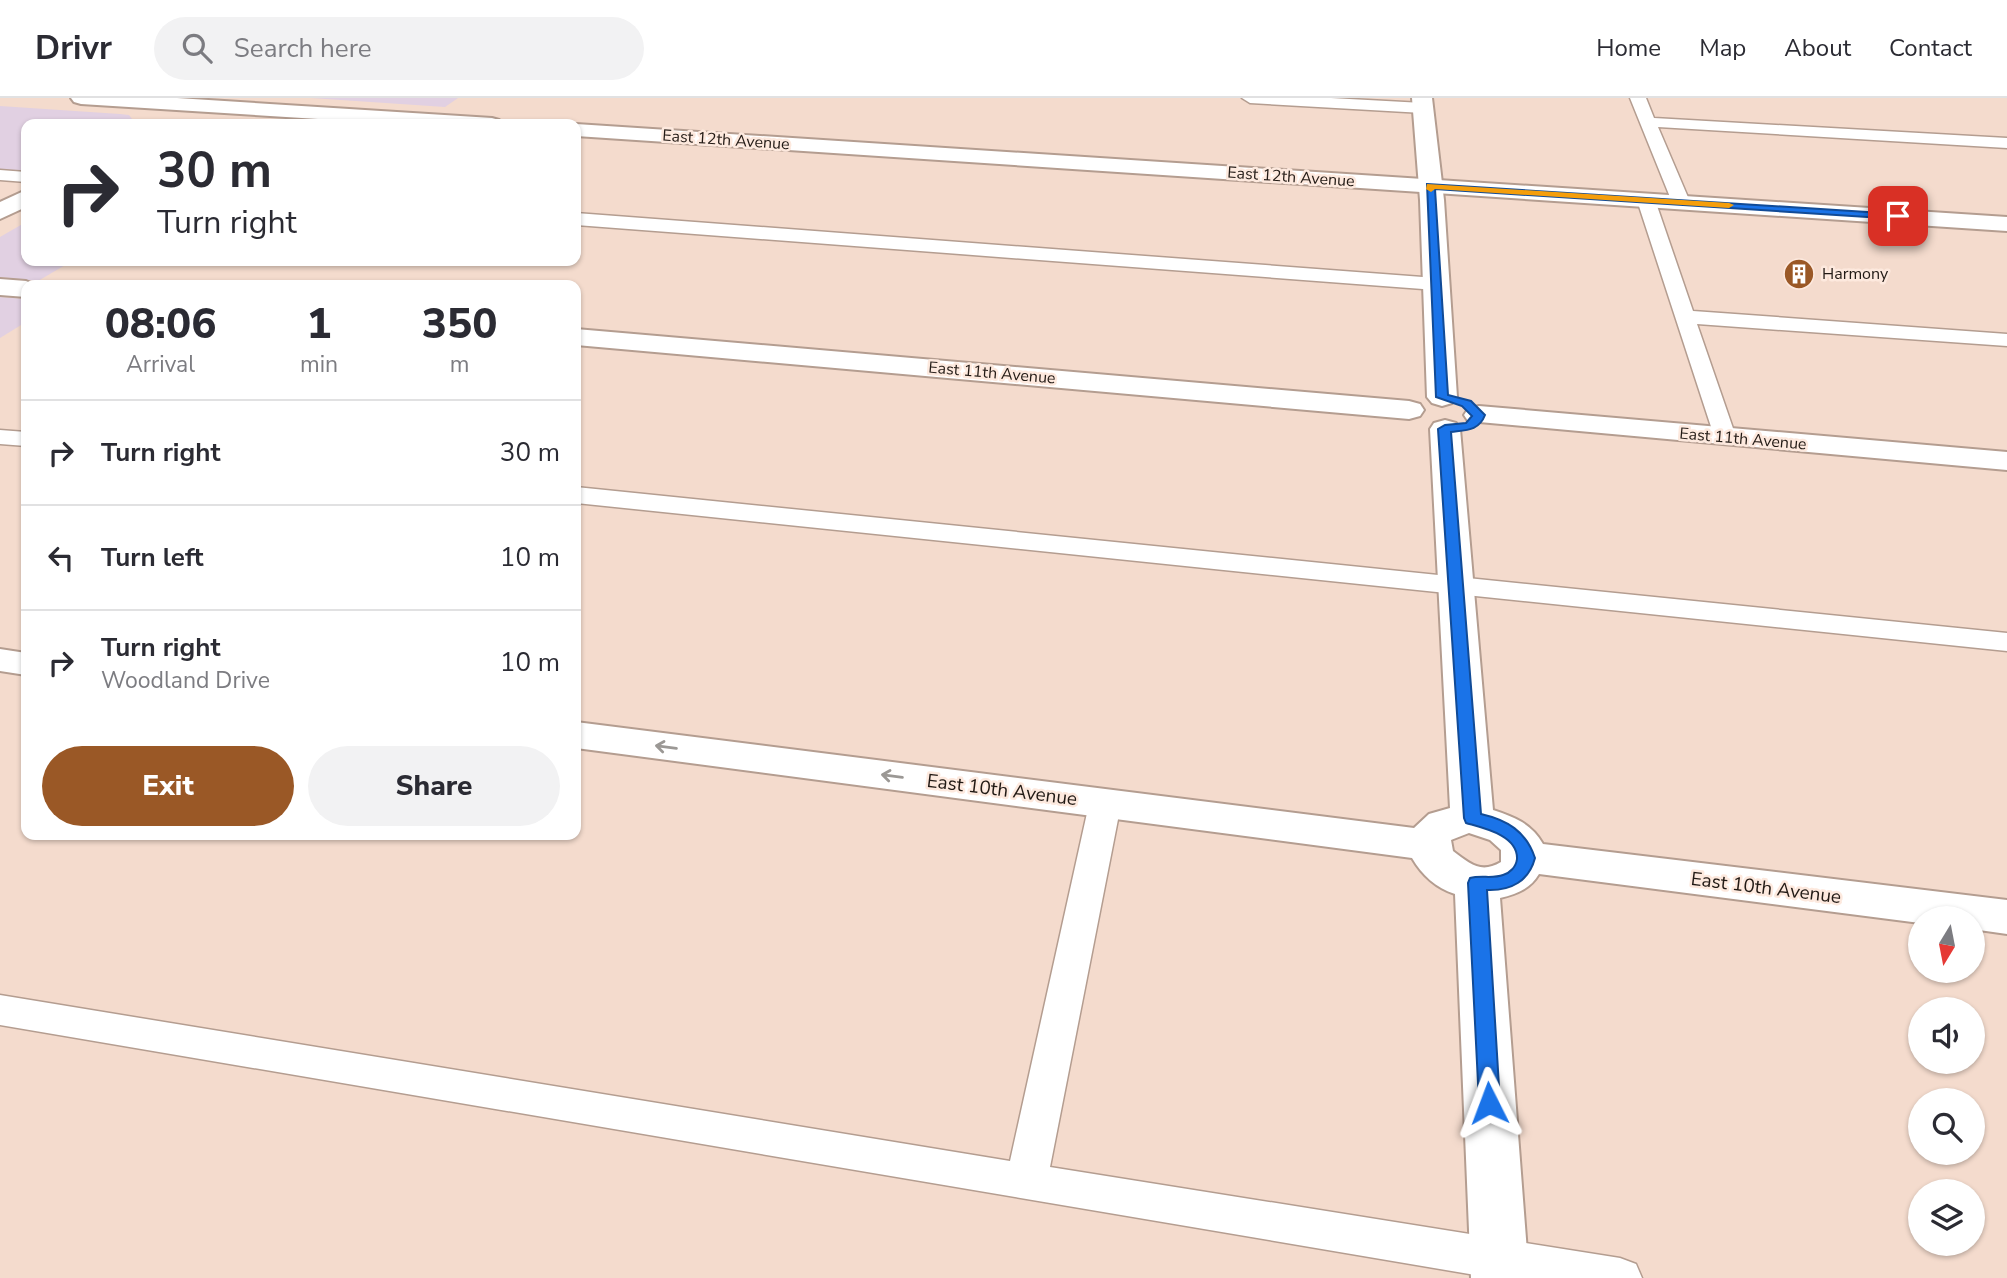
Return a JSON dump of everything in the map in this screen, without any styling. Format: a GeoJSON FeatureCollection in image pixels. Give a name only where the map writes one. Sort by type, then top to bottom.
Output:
{"type":"FeatureCollection","features":[{"type":"Feature","properties":{"kind":"street"},"geometry":{"type":"LineString","coordinates":[[80,98],[203,102],[426,119]]}},
{"type":"Feature","properties":{"kind":"street"},"geometry":{"type":"LineString","coordinates":[[170,119],[203,102]]}},
{"type":"Feature","properties":{"kind":"street"},"geometry":{"type":"LineString","coordinates":[[1423,103],[1472,818]]}},
{"type":"Feature","properties":{"kind":"street","name":"East 12th Avenue"},"geometry":{"type":"LineString","coordinates":[[581,130],[2007,224]]}},
{"type":"Feature","properties":{"kind":"street"},"geometry":{"type":"LineString","coordinates":[[0,212],[21,200]]}},
{"type":"Feature","properties":{"kind":"street"},"geometry":{"type":"LineString","coordinates":[[0,287],[21,289]]}},
{"type":"Feature","properties":{"kind":"street","name":"East 11th Avenue"},"geometry":{"type":"LineString","coordinates":[[581,337],[1409,410],[1411,404],[1419,400],[1443,413],[1466,404],[1479,415],[2007,461]]}},
{"type":"Feature","properties":{"kind":"street"},"geometry":{"type":"LineString","coordinates":[[0,660],[21,663]]}},
{"type":"Feature","properties":{"kind":"street","name":"East 10th Avenue"},"geometry":{"type":"LineString","coordinates":[[581,736],[1429,845]]}},
{"type":"Feature","properties":{"kind":"street"},"geometry":{"type":"LineString","coordinates":[[1472,818],[1492,823],[1509,832],[1522,844],[1526,858],[1523,870],[1513,879],[1496,884],[1477,883],[1459,878],[1433,858],[1429,845],[1431,834],[1441,825],[1455,819],[1472,818]]}},
{"type":"Feature","properties":{"kind":"street","name":"East 10th Avenue"},"geometry":{"type":"LineString","coordinates":[[1526,858],[2007,917]]}},
{"type":"Feature","properties":{"kind":"street"},"geometry":{"type":"LineString","coordinates":[[1477,883],[1499,1269]]}},
{"type":"Feature","properties":{"kind":"lane"},"geometry":{"type":"LineString","coordinates":[[1250,98],[1423,103]]}},
{"type":"Feature","properties":{"kind":"lane"},"geometry":{"type":"LineString","coordinates":[[1638,98],[1681,202]]}},
{"type":"Feature","properties":{"kind":"lane"},"geometry":{"type":"LineString","coordinates":[[1648,122],[2007,143]]}},
{"type":"Feature","properties":{"kind":"lane"},"geometry":{"type":"LineString","coordinates":[[0,175],[21,177]]}},
{"type":"Feature","properties":{"kind":"lane"},"geometry":{"type":"LineString","coordinates":[[1646,200],[1724,437]]}},
{"type":"Feature","properties":{"kind":"lane"},"geometry":{"type":"LineString","coordinates":[[581,219],[1436,285]]}},
{"type":"Feature","properties":{"kind":"lane"},"geometry":{"type":"LineString","coordinates":[[1685,317],[2007,341]]}},
{"type":"Feature","properties":{"kind":"lane"},"geometry":{"type":"LineString","coordinates":[[0,437],[21,439]]}},
{"type":"Feature","properties":{"kind":"lane"},"geometry":{"type":"LineString","coordinates":[[581,496],[2007,642]]}},
{"type":"Feature","properties":{"kind":"lane"},"geometry":{"type":"LineString","coordinates":[[1026,1181],[1105,804]]}},
{"type":"Feature","properties":{"kind":"lane"},"geometry":{"type":"LineString","coordinates":[[0,1010],[1026,1181],[1499,1269],[1620,1278]]}},
{"type":"Feature","properties":{"kind":"shaded area"},"geometry":{"type":"Polygon","coordinates":[[[311,98],[458,98],[445,107],[311,98]]]}},
{"type":"Feature","properties":{"kind":"shaded area"},"geometry":{"type":"Polygon","coordinates":[[[0,106],[120,114],[129,115],[132,119],[21,119],[21,172],[0,181],[0,106]]]}},
{"type":"Feature","properties":{"kind":"shaded area"},"geometry":{"type":"Polygon","coordinates":[[[21,225],[21,266],[64,266],[40,280],[0,277],[0,237],[21,225]]]}},
{"type":"Feature","properties":{"kind":"shaded area"},"geometry":{"type":"Polygon","coordinates":[[[0,297],[21,299],[21,325],[0,338],[0,297]]]}},
{"type":"Feature","properties":{"kind":"slow traffic"},"geometry":{"type":"LineString","coordinates":[[1431,189],[1430,186],[1729,205]]}},
{"type":"Feature","properties":{"kind":"place","name":"Harmony"},"geometry":{"type":"Point","coordinates":[1799,274]}},
{"type":"Feature","properties":{"kind":"route"},"geometry":{"type":"LineString","coordinates":[[1489,1103],[1477,883],[1496,884],[1513,879],[1523,870],[1526,858],[1522,844],[1509,832],[1492,823],[1472,818],[1445,429],[1469,426],[1479,415],[1466,404],[1442,397],[1430,186],[1898,216]]}}]}
